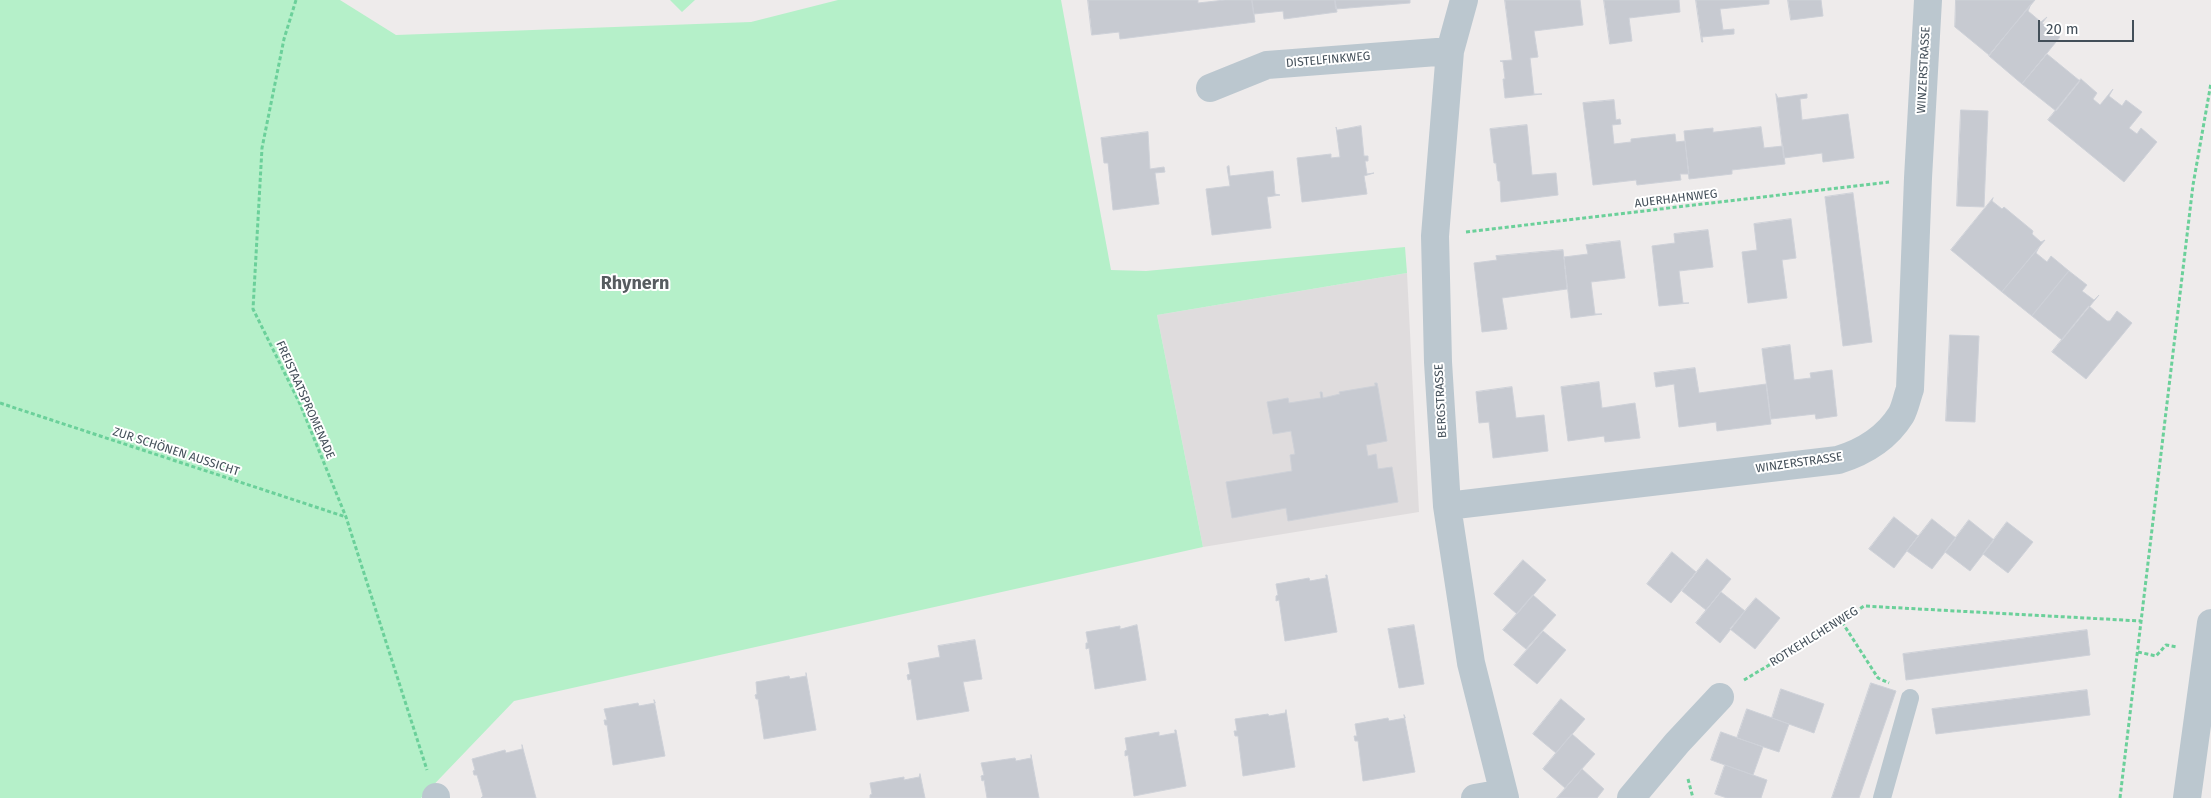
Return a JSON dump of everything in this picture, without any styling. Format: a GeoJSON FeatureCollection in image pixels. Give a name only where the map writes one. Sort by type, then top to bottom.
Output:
{"type":"FeatureCollection","features":[{"type":"Feature","properties":{"kind":"street","name":"BERGSTRASSE"},"geometry":{"type":"LineString","coordinates":[[1464,0],[1450,51],[1436,236],[1438,362],[1447,506],[1471,663],[1504,795]]}},
{"type":"Feature","properties":{"kind":"street","name":"WINZERSTRASSE"},"geometry":{"type":"LineString","coordinates":[[1447,506],[1838,460],[1859,453],[1881,439],[1902,414],[1910,389],[1918,178],[1928,0]]}},
{"type":"Feature","properties":{"kind":"street","name":"DISTELFINKWEG"},"geometry":{"type":"LineString","coordinates":[[1210,88],[1267,65],[1450,51]]}},
{"type":"Feature","properties":{"kind":"street"},"geometry":{"type":"LineString","coordinates":[[2188,798],[2211,623]]}},
{"type":"Feature","properties":{"kind":"street"},"geometry":{"type":"LineString","coordinates":[[1631,798],[1677,743],[1720,697]]}},
{"type":"Feature","properties":{"kind":"street"},"geometry":{"type":"LineString","coordinates":[[1475,798],[1504,795]]}},
{"type":"Feature","properties":{"kind":"lane"},"geometry":{"type":"LineString","coordinates":[[1882,798],[1910,698]]}},
{"type":"Feature","properties":{"kind":"path","name":"FREISTAATSPROMENADE"},"geometry":{"type":"LineString","coordinates":[[296,0],[284,39],[262,148],[253,309],[300,404],[346,517],[436,797]]}},
{"type":"Feature","properties":{"kind":"path"},"geometry":{"type":"LineString","coordinates":[[2120,798],[2193,184],[2211,83]]}},
{"type":"Feature","properties":{"kind":"path","name":"AUERHAHNWEG"},"geometry":{"type":"LineString","coordinates":[[1436,236],[1918,178]]}},
{"type":"Feature","properties":{"kind":"path","name":"ZUR SCHÖNEN AUSSICHT"},"geometry":{"type":"LineString","coordinates":[[0,403],[346,517]]}},
{"type":"Feature","properties":{"kind":"path","name":"ROTKEHLCHENWEG"},"geometry":{"type":"LineString","coordinates":[[1720,697],[1727,690],[1842,622],[1864,606],[2141,621]]}},
{"type":"Feature","properties":{"kind":"path"},"geometry":{"type":"LineString","coordinates":[[1842,622],[1878,678],[1901,689],[1910,698]]}},
{"type":"Feature","properties":{"kind":"path"},"geometry":{"type":"LineString","coordinates":[[2138,652],[2156,656],[2166,645],[2207,653]]}},
{"type":"Feature","properties":{"kind":"shaded area"},"geometry":{"type":"Polygon","coordinates":[[[1407,273],[1419,512],[1203,547],[1157,315],[1407,273]]]}},
{"type":"Feature","properties":{"kind":"green space"},"geometry":{"type":"Polygon","coordinates":[[[0,0],[340,0],[396,35],[751,22],[838,0],[1061,0],[1111,270],[1146,271],[1405,247],[1407,273],[1157,315],[1203,547],[514,701],[421,798],[0,798],[0,0]]]}},
{"type":"Feature","properties":{"kind":"green space"},"geometry":{"type":"Polygon","coordinates":[[[670,0],[695,0],[682,12],[670,0]]]}},
{"type":"Feature","properties":{"kind":"building"},"geometry":{"type":"Polygon","coordinates":[[[1088,0],[1198,0],[1198,3],[1252,0],[1255,22],[1120,39],[1119,32],[1092,35],[1088,0]]]}},
{"type":"Feature","properties":{"kind":"building"},"geometry":{"type":"Polygon","coordinates":[[[1252,0],[1335,0],[1337,12],[1284,19],[1283,11],[1254,14],[1252,0]]]}},
{"type":"Feature","properties":{"kind":"building"},"geometry":{"type":"Polygon","coordinates":[[[1335,0],[1410,0],[1410,3],[1336,9],[1335,0]]]}},
{"type":"Feature","properties":{"kind":"building"},"geometry":{"type":"Polygon","coordinates":[[[1505,0],[1580,0],[1583,25],[1534,31],[1538,57],[1530,58],[1534,94],[1542,94],[1505,98],[1503,62],[1500,61],[1512,60],[1505,0]]]}},
{"type":"Feature","properties":{"kind":"building"},"geometry":{"type":"Polygon","coordinates":[[[1604,0],[1679,0],[1680,12],[1629,18],[1632,41],[1610,44],[1604,0]]]}},
{"type":"Feature","properties":{"kind":"building"},"geometry":{"type":"Polygon","coordinates":[[[1696,0],[1769,0],[1769,4],[1720,9],[1723,30],[1734,29],[1734,34],[1702,37],[1702,42],[1696,0]]]}},
{"type":"Feature","properties":{"kind":"building"},"geometry":{"type":"Polygon","coordinates":[[[1788,0],[1821,0],[1823,16],[1791,20],[1788,0]]]}},
{"type":"Feature","properties":{"kind":"building"},"geometry":{"type":"Polygon","coordinates":[[[1956,0],[2035,0],[1989,55],[1955,27],[1956,0]]]}},
{"type":"Feature","properties":{"kind":"building"},"geometry":{"type":"Polygon","coordinates":[[[2031,4],[2028,11],[2041,22],[2047,17],[2042,23],[2060,37],[2022,84],[1989,56],[2031,4]]]}},
{"type":"Feature","properties":{"kind":"building"},"geometry":{"type":"Polygon","coordinates":[[[2047,54],[2080,81],[2056,111],[2022,84],[2047,54]]]}},
{"type":"Feature","properties":{"kind":"building"},"geometry":{"type":"Polygon","coordinates":[[[2081,79],[2097,93],[2093,99],[2100,105],[2113,89],[2109,96],[2122,106],[2126,100],[2142,112],[2129,128],[2137,134],[2141,128],[2157,142],[2124,182],[2048,120],[2081,79]]]}},
{"type":"Feature","properties":{"kind":"building"},"geometry":{"type":"Polygon","coordinates":[[[1776,94],[1778,98],[1807,94],[1807,98],[1800,99],[1802,120],[1848,114],[1854,158],[1823,162],[1822,153],[1784,158],[1776,94]]]}},
{"type":"Feature","properties":{"kind":"building"},"geometry":{"type":"Polygon","coordinates":[[[1614,100],[1616,120],[1620,119],[1621,124],[1612,125],[1614,144],[1631,142],[1631,139],[1675,134],[1676,142],[1685,141],[1689,174],[1680,174],[1681,180],[1637,185],[1636,180],[1593,185],[1583,103],[1614,100]]]}},
{"type":"Feature","properties":{"kind":"building"},"geometry":{"type":"Polygon","coordinates":[[[1961,110],[1988,111],[1984,207],[1957,206],[1961,110]]]}},
{"type":"Feature","properties":{"kind":"building"},"geometry":{"type":"Polygon","coordinates":[[[1527,125],[1532,175],[1556,173],[1558,195],[1501,202],[1500,181],[1498,181],[1496,163],[1494,163],[1490,129],[1527,125]]]}},
{"type":"Feature","properties":{"kind":"building"},"geometry":{"type":"Polygon","coordinates":[[[1361,126],[1364,156],[1368,156],[1368,161],[1365,161],[1367,174],[1374,173],[1364,176],[1367,194],[1302,202],[1297,158],[1331,154],[1331,158],[1340,157],[1336,127],[1337,130],[1361,126]]]}},
{"type":"Feature","properties":{"kind":"building"},"geometry":{"type":"Polygon","coordinates":[[[1761,127],[1764,148],[1783,146],[1785,164],[1732,170],[1732,174],[1689,179],[1684,131],[1713,128],[1713,132],[1761,127]]]}},
{"type":"Feature","properties":{"kind":"building"},"geometry":{"type":"Polygon","coordinates":[[[1148,132],[1150,169],[1164,167],[1165,172],[1155,173],[1159,204],[1113,210],[1108,163],[1104,163],[1101,138],[1148,132]]]}},
{"type":"Feature","properties":{"kind":"building"},"geometry":{"type":"Polygon","coordinates":[[[1229,166],[1230,176],[1273,171],[1275,194],[1280,195],[1267,197],[1271,228],[1212,235],[1206,189],[1230,186],[1227,167],[1229,166]]]}},
{"type":"Feature","properties":{"kind":"building"},"geometry":{"type":"Polygon","coordinates":[[[1853,193],[1872,342],[1843,346],[1825,197],[1853,193]]]}},
{"type":"Feature","properties":{"kind":"building"},"geometry":{"type":"Polygon","coordinates":[[[1993,198],[1992,201],[2002,209],[2004,207],[2033,231],[2032,234],[2041,242],[2045,240],[2002,292],[1951,250],[1993,198]]]}},
{"type":"Feature","properties":{"kind":"building"},"geometry":{"type":"Polygon","coordinates":[[[1791,219],[1796,258],[1782,260],[1787,298],[1748,303],[1742,252],[1757,250],[1754,224],[1791,219]]]}},
{"type":"Feature","properties":{"kind":"building"},"geometry":{"type":"Polygon","coordinates":[[[1708,230],[1713,267],[1679,271],[1683,303],[1689,303],[1659,306],[1652,246],[1675,243],[1674,234],[1708,230]]]}},
{"type":"Feature","properties":{"kind":"building"},"geometry":{"type":"Polygon","coordinates":[[[1620,241],[1625,278],[1591,282],[1595,314],[1602,314],[1571,318],[1564,257],[1588,254],[1586,245],[1620,241]]]}},
{"type":"Feature","properties":{"kind":"building"},"geometry":{"type":"Polygon","coordinates":[[[2039,247],[2036,253],[2047,262],[2051,256],[2069,271],[2032,316],[2002,292],[2039,247]]]}},
{"type":"Feature","properties":{"kind":"building"},"geometry":{"type":"Polygon","coordinates":[[[1563,250],[1567,289],[1502,298],[1507,329],[1482,332],[1474,263],[1497,260],[1496,256],[1563,250]]]}},
{"type":"Feature","properties":{"kind":"building"},"geometry":{"type":"Polygon","coordinates":[[[2069,271],[2087,285],[2082,291],[2094,300],[2099,295],[2062,340],[2032,316],[2069,271]]]}},
{"type":"Feature","properties":{"kind":"building"},"geometry":{"type":"Polygon","coordinates":[[[2089,306],[2107,321],[2110,321],[2117,311],[2132,323],[2086,379],[2052,352],[2089,306]]]}},
{"type":"Feature","properties":{"kind":"building"},"geometry":{"type":"Polygon","coordinates":[[[1950,335],[1979,336],[1975,422],[1946,421],[1950,335]]]}},
{"type":"Feature","properties":{"kind":"building"},"geometry":{"type":"Polygon","coordinates":[[[1790,345],[1794,380],[1811,378],[1810,373],[1832,370],[1837,416],[1816,419],[1815,414],[1771,419],[1762,349],[1790,345]]]}},
{"type":"Feature","properties":{"kind":"building"},"geometry":{"type":"Polygon","coordinates":[[[1695,368],[1699,393],[1766,384],[1771,424],[1717,431],[1716,422],[1679,427],[1674,384],[1656,387],[1654,373],[1695,368]]]}},
{"type":"Feature","properties":{"kind":"building"},"geometry":{"type":"Polygon","coordinates":[[[1599,382],[1602,408],[1635,403],[1640,438],[1605,442],[1604,436],[1568,441],[1561,387],[1599,382]]]}},
{"type":"Feature","properties":{"kind":"building"},"geometry":{"type":"Polygon","coordinates":[[[1375,383],[1377,383],[1387,441],[1366,445],[1368,456],[1376,454],[1378,469],[1392,467],[1398,502],[1288,521],[1286,508],[1232,518],[1226,482],[1292,471],[1290,455],[1295,454],[1291,431],[1273,434],[1267,402],[1288,398],[1289,403],[1321,398],[1320,392],[1322,392],[1323,398],[1340,394],[1339,392],[1375,386],[1375,383]]]}},
{"type":"Feature","properties":{"kind":"building"},"geometry":{"type":"Polygon","coordinates":[[[1512,387],[1516,418],[1544,415],[1548,451],[1493,458],[1489,422],[1479,423],[1476,392],[1512,387]]]}},
{"type":"Feature","properties":{"kind":"building"},"geometry":{"type":"Polygon","coordinates":[[[1894,517],[1918,536],[1894,568],[1869,549],[1894,517]]]}},
{"type":"Feature","properties":{"kind":"building"},"geometry":{"type":"Polygon","coordinates":[[[1932,519],[1956,538],[1932,569],[1907,551],[1932,519]]]}},
{"type":"Feature","properties":{"kind":"building"},"geometry":{"type":"Polygon","coordinates":[[[1969,520],[1994,540],[1970,571],[1945,552],[1969,520]]]}},
{"type":"Feature","properties":{"kind":"building"},"geometry":{"type":"Polygon","coordinates":[[[2007,522],[2033,542],[2008,573],[1983,554],[2007,522]]]}},
{"type":"Feature","properties":{"kind":"building"},"geometry":{"type":"Polygon","coordinates":[[[1672,552],[1696,572],[1671,603],[1647,584],[1672,552]]]}},
{"type":"Feature","properties":{"kind":"building"},"geometry":{"type":"Polygon","coordinates":[[[1707,559],[1731,579],[1706,610],[1682,591],[1707,559]]]}},
{"type":"Feature","properties":{"kind":"building"},"geometry":{"type":"Polygon","coordinates":[[[1523,560],[1546,580],[1517,614],[1494,594],[1523,560]]]}},
{"type":"Feature","properties":{"kind":"building"},"geometry":{"type":"Polygon","coordinates":[[[1326,575],[1337,632],[1285,641],[1279,600],[1276,601],[1276,596],[1278,595],[1276,584],[1309,578],[1310,581],[1326,578],[1326,575]]]}},
{"type":"Feature","properties":{"kind":"building"},"geometry":{"type":"Polygon","coordinates":[[[1721,592],[1745,611],[1720,643],[1696,623],[1721,592]]]}},
{"type":"Feature","properties":{"kind":"building"},"geometry":{"type":"Polygon","coordinates":[[[1533,595],[1556,615],[1526,649],[1503,630],[1533,595]]]}},
{"type":"Feature","properties":{"kind":"building"},"geometry":{"type":"Polygon","coordinates":[[[1756,598],[1780,618],[1755,649],[1730,629],[1756,598]]]}},
{"type":"Feature","properties":{"kind":"building"},"geometry":{"type":"Polygon","coordinates":[[[1137,625],[1146,680],[1095,689],[1089,648],[1086,649],[1086,643],[1088,643],[1086,632],[1120,626],[1120,629],[1137,625]]]}},
{"type":"Feature","properties":{"kind":"building"},"geometry":{"type":"Polygon","coordinates":[[[1414,625],[1424,684],[1399,688],[1388,629],[1414,625]]]}},
{"type":"Feature","properties":{"kind":"building"},"geometry":{"type":"Polygon","coordinates":[[[2087,630],[2090,655],[1906,680],[1903,654],[2087,630]]]}},
{"type":"Feature","properties":{"kind":"building"},"geometry":{"type":"Polygon","coordinates":[[[1543,631],[1566,650],[1537,684],[1514,665],[1543,631]]]}},
{"type":"Feature","properties":{"kind":"building"},"geometry":{"type":"Polygon","coordinates":[[[975,640],[982,679],[963,682],[969,711],[917,720],[911,679],[908,680],[907,675],[910,674],[908,663],[940,657],[938,646],[975,640]]]}},
{"type":"Feature","properties":{"kind":"building"},"geometry":{"type":"Polygon","coordinates":[[[806,673],[816,730],[764,739],[758,699],[756,699],[755,695],[757,694],[756,682],[789,676],[790,679],[806,676],[806,673]]]}},
{"type":"Feature","properties":{"kind":"building"},"geometry":{"type":"Polygon","coordinates":[[[1871,683],[1896,691],[1859,798],[1832,798],[1871,683]]]}},
{"type":"Feature","properties":{"kind":"building"},"geometry":{"type":"Polygon","coordinates":[[[1781,689],[1824,704],[1814,733],[1772,718],[1781,689]]]}},
{"type":"Feature","properties":{"kind":"building"},"geometry":{"type":"Polygon","coordinates":[[[2087,690],[2090,715],[1936,734],[1932,709],[2087,690]]]}},
{"type":"Feature","properties":{"kind":"building"},"geometry":{"type":"Polygon","coordinates":[[[1561,699],[1585,719],[1556,753],[1533,734],[1561,699]]]}},
{"type":"Feature","properties":{"kind":"building"},"geometry":{"type":"Polygon","coordinates":[[[638,703],[639,706],[655,703],[665,756],[613,765],[607,725],[605,725],[604,720],[607,720],[604,709],[638,703]]]}},
{"type":"Feature","properties":{"kind":"building"},"geometry":{"type":"Polygon","coordinates":[[[1747,709],[1789,724],[1779,752],[1737,738],[1747,709]]]}},
{"type":"Feature","properties":{"kind":"building"},"geometry":{"type":"Polygon","coordinates":[[[1286,710],[1295,767],[1243,776],[1238,736],[1235,736],[1234,731],[1237,731],[1235,719],[1268,714],[1269,716],[1285,713],[1286,710]]]}},
{"type":"Feature","properties":{"kind":"building"},"geometry":{"type":"Polygon","coordinates":[[[1388,718],[1389,721],[1405,718],[1415,772],[1363,781],[1358,741],[1355,741],[1354,736],[1357,736],[1355,724],[1388,718]]]}},
{"type":"Feature","properties":{"kind":"building"},"geometry":{"type":"Polygon","coordinates":[[[1175,730],[1186,786],[1134,796],[1128,755],[1125,756],[1125,751],[1127,750],[1125,738],[1159,732],[1159,736],[1175,733],[1175,730]]]}},
{"type":"Feature","properties":{"kind":"building"},"geometry":{"type":"Polygon","coordinates":[[[1721,732],[1763,747],[1753,775],[1711,760],[1721,732]]]}},
{"type":"Feature","properties":{"kind":"building"},"geometry":{"type":"Polygon","coordinates":[[[1572,734],[1595,754],[1565,788],[1543,769],[1572,734]]]}},
{"type":"Feature","properties":{"kind":"building"},"geometry":{"type":"Polygon","coordinates":[[[522,745],[536,798],[481,798],[483,796],[477,775],[474,775],[473,771],[475,770],[472,759],[505,750],[506,753],[522,749],[522,745]]]}},
{"type":"Feature","properties":{"kind":"building"},"geometry":{"type":"Polygon","coordinates":[[[1031,755],[1039,798],[987,798],[984,780],[982,781],[981,776],[984,775],[981,763],[1015,758],[1016,761],[1031,758],[1031,755]]]}},
{"type":"Feature","properties":{"kind":"building"},"geometry":{"type":"Polygon","coordinates":[[[1725,765],[1767,780],[1761,798],[1727,798],[1715,794],[1725,765]]]}},
{"type":"Feature","properties":{"kind":"building"},"geometry":{"type":"Polygon","coordinates":[[[1582,769],[1604,789],[1597,798],[1557,798],[1582,769]]]}},
{"type":"Feature","properties":{"kind":"building"},"geometry":{"type":"Polygon","coordinates":[[[920,774],[925,798],[870,798],[872,794],[870,783],[904,777],[904,780],[919,777],[920,774]]]}},
{"type":"Feature","properties":{"kind":"district","name":"Rhynern"},"geometry":{"type":"Point","coordinates":[635,284]}}]}
